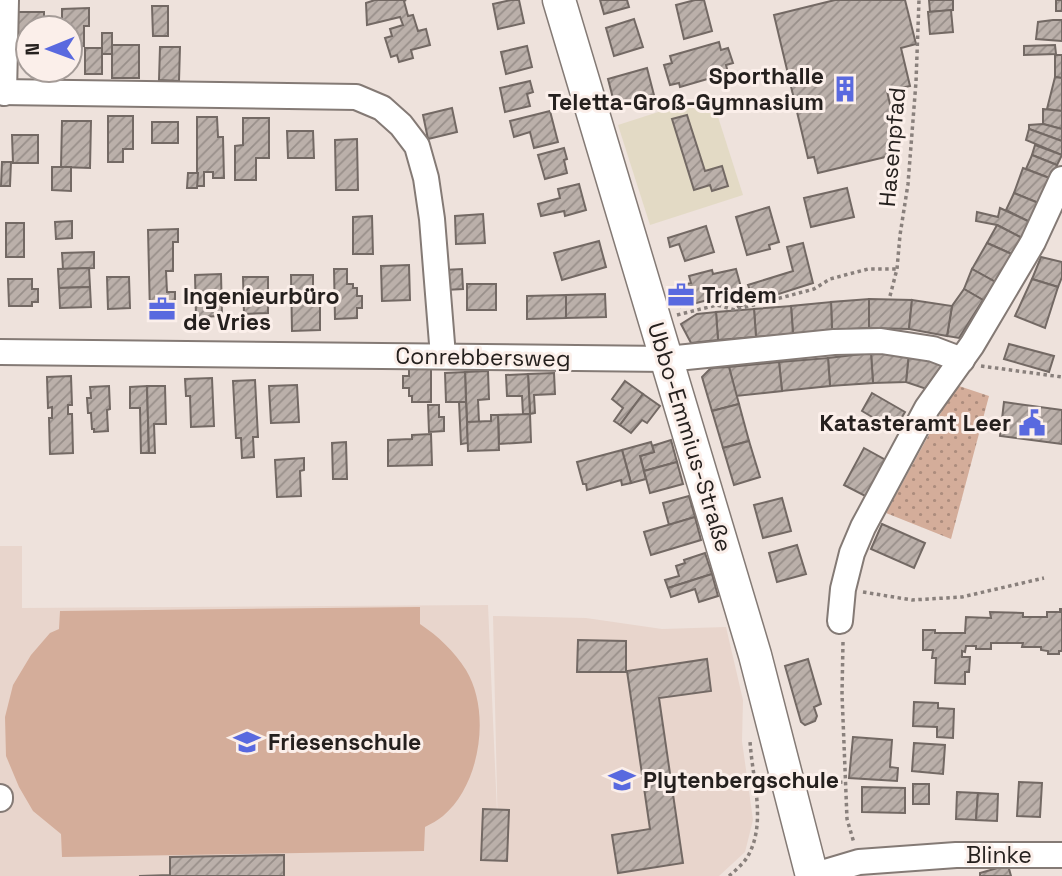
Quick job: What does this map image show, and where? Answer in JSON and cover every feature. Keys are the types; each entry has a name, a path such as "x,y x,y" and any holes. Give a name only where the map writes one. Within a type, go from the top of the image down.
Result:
{"main road":[{"name":"Ubbo-Emmius-Straße","path":"559,0 755,655 812,876"}],"street":[{"path":"6,0 2,92 356,97 382,108 401,125 417,146 426,178 443,356"},
{"path":"839,621 852,553 863,527 928,408 967,352 1033,242 1062,179"},
{"name":"Conrebbersweg","path":"0,352 667,359 834,342 881,341 967,352"},
{"name":"Blinke","path":"812,876 859,862 959,866 1062,855"}],"path":[{"name":"Hasenpfad","path":"890,296 897,270 908,184 917,71 919,0"},
{"path":"655,319 717,305 735,310 814,289 830,279 868,269 897,270"},
{"path":"967,352 983,367 1062,377"},
{"path":"843,589 912,600 962,597 1044,578"},
{"path":"839,621 844,629 843,782 847,819 859,862"},
{"path":"841,774 843,782"},
{"path":"818,783 843,782"}],"shaded area":[{"path":"711,95 743,195 650,225 618,125"},
{"path":"956,385 989,396 951,539 886,513"},
{"name":"Friesenschule","path":"0,546 22,546 22,608 488,605 498,835 493,616 586,618 662,629 726,627 743,700 742,741 753,820 745,852 719,876 0,876"},
{"name":"Friesenschule","path":"420,607 420,624 445,644 466,670 474,687 480,726 474,767 466,785 443,816 425,827 424,851 62,857 61,834 33,811 6,756 5,717 13,685 31,655 50,633 59,629 60,611"}],"building":[{"path":"375,0 406,0 404,1 408,16 413,15 418,31 426,29 430,45 411,50 413,58 399,62 397,55 391,57 385,38 392,36 390,29 403,25 400,17 367,25 366,3"},
{"path":"519,0 524,23 498,29 493,4"},
{"path":"600,0 627,0 629,7 604,14"},
{"path":"704,0 712,31 684,39 676,5"},
{"name":"Sporthalle Teletta-Groß-Gymnasium","path":"835,0 905,0 916,44 901,48 910,86 887,91 897,136 890,138 894,155 818,173 814,157 808,158 774,15"},
{"path":"929,0 953,0 953,10 930,12"},
{"path":"1056,0 1062,0 1062,11 1056,11"},
{"path":"152,6 168,6 168,36 153,36"},
{"path":"89,8 89,26 84,26 84,14 62,14 62,9"},
{"path":"951,10 953,32 930,34 928,12"},
{"path":"13,12 44,12 14,14 13,58"},
{"path":"634,19 643,47 614,56 606,28"},
{"path":"1062,20 1062,41 1036,39 1038,22"},
{"path":"102,33 112,33 112,54 102,54"},
{"path":"719,42 721,50 728,48 733,63 726,65 728,73 680,87 679,83 670,85 664,65 672,63 670,56"},
{"path":"112,45 139,45 139,78 112,78"},
{"path":"1055,45 1056,54 1024,55 1024,46"},
{"path":"527,46 532,67 506,74 501,52"},
{"path":"160,47 180,47 179,81 159,80"},
{"path":"85,48 102,48 102,74 85,74"},
{"path":"1055,55 1062,55 1062,78 1055,77"},
{"path":"647,68 654,95 615,106 608,79"},
{"path":"1055,77 1062,78 1062,111 1047,109"},
{"path":"530,81 533,92 527,94 530,106 505,112 500,88"},
{"path":"452,108 457,132 428,139 423,115"},
{"path":"1043,109 1062,111 1062,129 1043,124"},
{"path":"550,111 558,142 534,148 530,132 514,137 510,121"},
{"path":"687,115 705,171 722,166 728,186 712,191 710,185 694,190 672,119"},
{"path":"108,116 133,116 133,149 123,149 123,162 108,162"},
{"path":"197,117 217,117 218,137 223,137 224,178 213,178 213,172 204,172 204,186 197,186"},
{"path":"243,118 269,118 269,158 256,158 256,180 235,180 235,146 243,145"},
{"path":"62,121 91,121 90,168 61,167"},
{"path":"152,122 178,122 178,143 152,143"},
{"path":"1043,124 1062,129 1062,141 1029,129 1029,125"},
{"path":"1029,129 1062,141 1062,155 1026,140"},
{"path":"287,131 313,131 314,158 288,158"},
{"path":"12,135 38,135 38,163 13,163"},
{"path":"357,139 358,190 336,190 335,140"},
{"path":"1035,145 1062,155 1057,165 1032,155"},
{"path":"564,148 567,173 545,179 538,155"},
{"path":"1032,155 1057,165 1052,179 1026,169"},
{"path":"2,162 11,162 10,186 1,186"},
{"path":"52,167 71,167 71,191 52,190"},
{"path":"1023,168 1052,179 1041,204 1014,193"},
{"path":"188,173 198,173 197,188 187,188"},
{"path":"579,184 586,210 565,216 564,211 541,216 538,204 560,198 558,189"},
{"path":"847,188 854,217 811,227 804,198"},
{"path":"1014,193 1041,204 1032,223 1006,210"},
{"path":"769,207 779,242 769,245 770,249 747,255 736,217"},
{"path":"1000,208 1032,223 1022,238 997,225 976,221 977,212 998,217"},
{"path":"483,214 485,243 456,244 455,216"},
{"path":"372,216 373,254 353,254 353,217"},
{"path":"72,221 72,238 56,239 55,222"},
{"path":"6,223 24,223 24,257 6,257"},
{"path":"997,225 1022,238 1014,255 987,243"},
{"path":"706,226 714,252 685,261 679,244 670,247 668,238"},
{"path":"178,229 178,242 173,242 173,271 166,271 167,292 175,292 175,312 150,313 148,230"},
{"path":"599,241 606,267 562,280 554,253"},
{"path":"803,243 813,283 738,307 733,297 751,293 748,285 793,271 787,247"},
{"path":"987,243 1014,255 999,284 972,269"},
{"path":"94,252 94,268 63,269 62,253"},
{"path":"1041,257 1062,262 1062,277 1058,287 1032,279"},
{"path":"409,265 410,300 382,301 381,266"},
{"path":"89,268 90,287 59,288 58,269"},
{"path":"334,269 347,269 347,284 353,284 353,288 357,288 357,296 362,296 362,308 357,308 357,318 335,319"},
{"path":"462,269 463,289 445,290 444,270"},
{"path":"736,269 742,291 681,307 675,287 691,283 689,276 712,270 713,274"},
{"path":"972,269 999,284 988,303 964,289"},
{"path":"221,274 222,316 196,317 195,275"},
{"path":"291,275 313,275 313,301 320,300 320,330 292,331"},
{"path":"107,277 129,277 130,308 108,309"},
{"path":"243,277 268,277 268,313 244,314"},
{"path":"8,279 32,279 32,289 38,289 38,302 32,302 32,306 9,306"},
{"path":"1032,279 1058,287 1045,328 1015,316"},
{"path":"467,284 496,284 496,310 467,310"},
{"path":"90,287 91,307 60,308 59,288"},
{"path":"964,289 983,300 959,338 947,336 952,306"},
{"path":"605,294 606,317 566,318 566,295"},
{"path":"566,295 566,318 527,319 527,296"},
{"path":"869,299 912,300 909,329 869,328"},
{"path":"869,299 869,328 832,330 831,302"},
{"path":"912,300 952,306 947,336 909,329"},
{"path":"831,302 832,330 793,334 791,306"},
{"path":"791,306 793,334 756,337 754,309"},
{"path":"754,309 756,337 718,340 716,312"},
{"path":"716,312 718,340 691,343 681,324 697,314"},
{"path":"1009,344 1054,356 1049,372 1004,359"},
{"path":"909,352 940,362 944,372 930,394 924,388 906,382"},
{"path":"909,352 906,382 873,383 871,353"},
{"path":"871,353 873,383 830,386 828,358"},
{"path":"828,358 830,386 782,391 779,362"},
{"path":"779,362 782,391 736,396 729,367"},
{"path":"409,367 431,367 431,402 412,402 409,388 403,388 403,376 409,376"},
{"path":"729,367 739,404 712,411 702,377 711,368"},
{"path":"488,371 489,399 478,400 479,422 467,422 465,372"},
{"path":"465,372 466,402 446,402 445,373"},
{"path":"554,373 555,394 534,395 535,413 530,414 528,374"},
{"path":"528,374 530,414 523,414 522,396 507,396 506,375"},
{"path":"71,376 72,405 68,405 68,414 72,414 73,453 50,454 49,418 52,418 52,407 48,408 47,377"},
{"path":"212,378 214,426 191,427 190,396 186,396 185,379"},
{"path":"255,380 258,437 253,437 254,457 242,458 241,438 236,438 233,381"},
{"path":"625,381 643,394 620,425 614,421 623,408 612,399"},
{"path":"297,385 299,422 271,423 269,386"},
{"path":"109,386 108,431 94,432 91,413 88,413 87,398 91,398 90,387"},
{"path":"147,386 149,453 141,453 140,408 130,408 130,387"},
{"path":"147,386 165,386 166,424 154,424 155,453 149,453"},
{"path":"872,393 905,412 894,430 862,411"},
{"path":"643,394 660,406 647,423 642,420 631,433 620,425"},
{"path":"459,402 466,402 468,443 461,444"},
{"name":"Katasteramt Leer","path":"1004,402 1062,410 1062,444 1000,436"},
{"path":"739,404 749,441 723,448 712,411"},
{"path":"428,405 439,405 439,417 444,417 444,431 429,432"},
{"path":"530,414 531,442 499,444 498,415"},
{"path":"491,415 498,415 499,450 468,451 467,422 491,421"},
{"path":"431,434 432,465 388,466 388,440 412,439 412,435"},
{"path":"671,440 677,462 644,471 640,456 654,452 652,446"},
{"path":"749,441 760,477 734,485 723,448"},
{"path":"346,442 347,479 333,479 332,443"},
{"path":"651,442 654,452 640,456 646,479 631,483 622,450"},
{"path":"864,448 891,463 871,499 844,485"},
{"path":"622,450 631,483 622,485 621,480 587,490 577,462"},
{"path":"304,458 304,470 300,471 301,496 277,497 275,460"},
{"path":"677,462 683,484 650,493 644,471"},
{"path":"689,496 695,517 669,525 663,503"},
{"path":"782,498 791,531 763,538 754,505"},
{"path":"695,517 701,540 651,555 644,532"},
{"path":"882,524 925,543 914,568 871,549"},
{"path":"797,545 806,574 777,582 769,553"},
{"path":"705,553 712,574 668,588 665,580 679,576 676,566 685,563 684,560"},
{"path":"712,574 718,596 699,602 695,589 671,597 668,588"},
{"path":"1060,609 1062,651 1059,651 1059,654 1048,654 1048,651 1041,650 1041,647 1022,647 1023,643 991,643 991,649 966,646 962,657 970,657 969,672 965,672 965,684 935,683 936,658 932,658 933,650 923,650 923,630 935,630 935,633 965,633 966,617 991,618 990,612 1047,617 1047,612 1060,612"},
{"path":"578,640 626,641 626,672 577,672"},
{"name":"Plytenbergschule","path":"707,659 711,691 659,698 683,863 618,873 612,835 650,829 627,671"},
{"path":"808,659 821,704 814,707 817,716 815,721 805,725 801,722 785,666"},
{"path":"914,702 938,703 938,708 954,709 953,738 937,737 937,727 913,726"},
{"path":"853,737 892,740 890,767 898,768 897,781 849,778"},
{"path":"914,743 945,745 943,774 912,771"},
{"path":"1019,782 1042,783 1040,817 1017,816"},
{"path":"913,784 929,784 929,804 913,804"},
{"path":"862,787 905,788 905,813 862,812"},
{"path":"957,792 978,793 976,820 956,819"},
{"path":"978,793 998,794 997,821 976,820"},
{"path":"483,809 509,810 507,861 481,860"},
{"path":"284,855 284,876 139,876 170,875 170,857"},
{"path":"1008,865 1011,876 980,876 980,873"}],"place":[{"name":"Sporthalle Teletta-Groß-Gymnasium","path":"845,89"},
{"name":"Tridem","path":"681,295"},
{"name":"Ingenieurbüro de Vries","path":"162,309"},
{"name":"Katasteramt Leer","path":"1032,423"},
{"name":"Friesenschule","path":"247,742"},
{"name":"Plytenbergschule","path":"622,780"}]}
